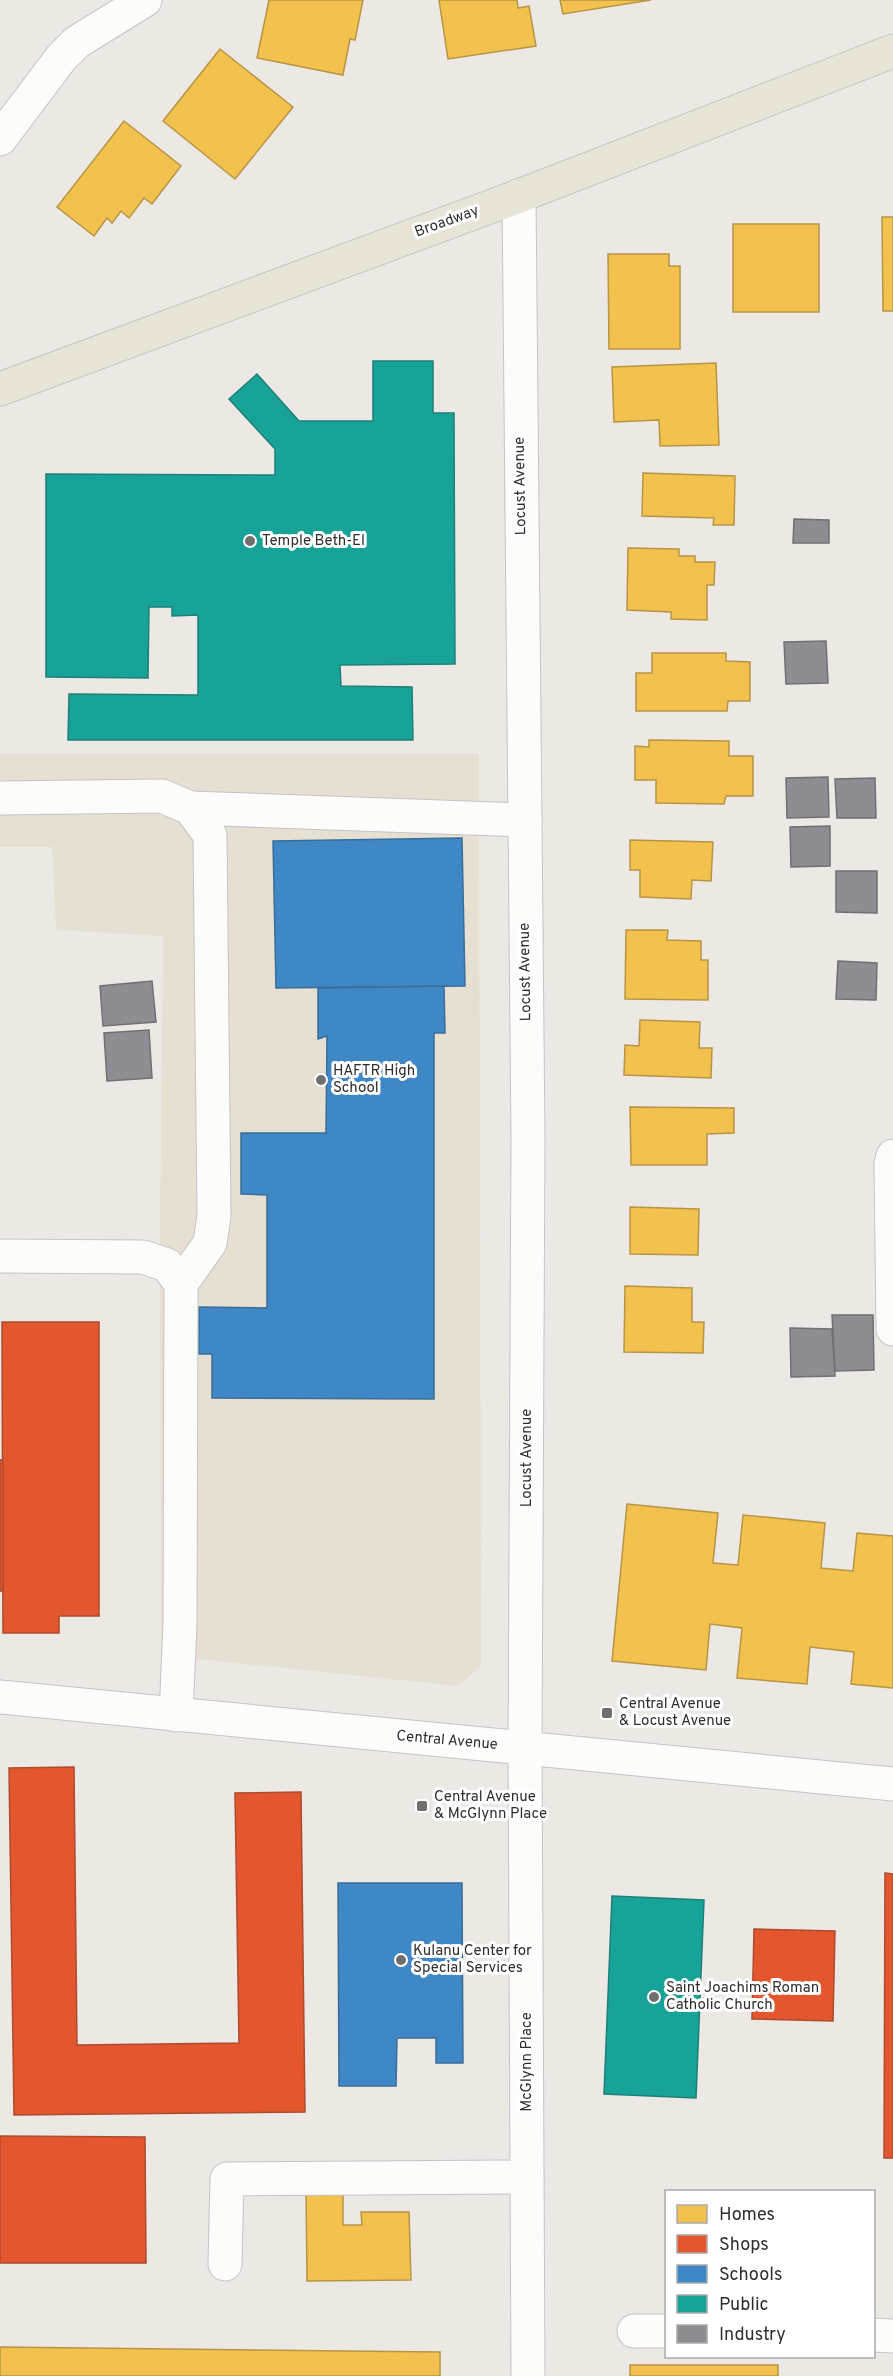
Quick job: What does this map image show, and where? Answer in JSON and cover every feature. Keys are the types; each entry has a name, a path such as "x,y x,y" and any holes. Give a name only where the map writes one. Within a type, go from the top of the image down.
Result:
{"main road":[{"name":"Broadway","path":"0,389 519,196 893,51"}],"street":[{"path":"0,139 62,58 77,42 146,0"},
{"name":"Locust Avenue","path":"519,196 528,1138 525,1748"},
{"path":"0,798 162,796 190,808 525,820"},
{"path":"176,1715 180,1624 181,1284 210,1243 214,1216 210,835 190,808"},
{"path":"893,1156 891,1164 893,1329"},
{"path":"0,1256 144,1257 167,1265 181,1284"},
{"name":"Central Avenue","path":"0,1697 893,1784"},
{"name":"McGlynn Place","path":"525,1748 528,2376"},
{"path":"225,2264 227,2180 527,2177"},
{"path":"634,2331 665,2331"},
{"path":"875,2335 893,2336"}],"shaded area":[{"name":"HAFTR High School","path":"0,754 479,754 481,1666 458,1686 161,1655 160,1225 163,936 56,930 52,847 0,847"}],"building: Homes":[{"path":"269,0 363,0 355,40 350,39 343,75 257,58"},
{"path":"439,0 517,0 518,8 529,6 536,46 448,59"},
{"path":"560,0 651,0 563,14"},
{"path":"220,49 293,107 235,179 163,121"},
{"path":"124,121 181,166 152,204 144,198 129,218 121,211 112,223 107,218 94,236 57,207"},
{"path":"882,217 893,217 893,311 883,311"},
{"path":"733,224 819,224 819,312 733,312"},
{"path":"608,254 669,254 669,266 680,266 680,349 609,349"},
{"path":"716,363 719,445 660,446 659,420 614,422 612,367"},
{"path":"643,473 735,476 734,525 713,525 714,518 642,516"},
{"path":"628,548 679,549 679,556 695,556 695,562 715,562 714,585 707,585 707,620 671,619 671,612 627,610"},
{"path":"652,653 726,653 726,661 750,662 750,701 728,701 727,711 636,711 636,673 652,673"},
{"path":"649,740 729,741 729,756 753,756 753,796 726,796 724,804 656,803 656,780 635,780 635,746 649,747"},
{"path":"630,840 713,842 711,881 692,880 691,899 640,897 640,870 630,870"},
{"path":"626,930 668,930 667,940 701,941 701,960 708,960 708,1000 625,999"},
{"path":"640,1020 700,1022 699,1048 712,1048 711,1078 624,1075 625,1045 639,1046"},
{"path":"630,1107 734,1108 734,1133 707,1134 707,1165 631,1165"},
{"path":"630,1207 699,1209 698,1255 630,1254"},
{"path":"625,1286 692,1288 692,1322 704,1322 703,1353 624,1352"},
{"path":"627,1504 718,1513 713,1563 738,1565 743,1515 825,1523 821,1568 853,1571 857,1533 893,1536 893,1688 851,1684 854,1652 810,1647 807,1684 737,1678 742,1628 710,1624 706,1670 612,1661"},
{"path":"306,2188 343,2188 343,2225 362,2225 361,2212 409,2212 411,2280 307,2281"},
{"path":"0,2347 440,2352 440,2376 0,2376"},
{"path":"630,2365 778,2365 778,2376 630,2376"}],"building: Shops":[{"path":"2,1322 99,1322 99,1616 59,1616 59,1633 3,1633"},
{"path":"0,1460 3,1460 3,1591 0,1591"},
{"path":"74,1767 77,2045 239,2043 235,1793 301,1792 305,2112 14,2115 9,1768"},
{"path":"885,1873 893,1874 893,2158 884,2158"},
{"path":"754,1929 835,1931 833,2021 752,2019"},
{"path":"0,2136 145,2137 146,2263 0,2263"}],"building: Schools":[{"path":"462,838 465,986 276,988 273,841"},
{"path":"444,986 445,1033 434,1033 434,1399 212,1398 212,1354 199,1354 199,1307 267,1308 267,1195 241,1194 241,1133 326,1133 327,1036 318,1039 318,988"},
{"name":"Kulanu Center for Special Services","path":"338,1883 462,1883 463,2063 436,2063 436,2038 397,2038 396,2086 339,2086"}],"building: Public":[{"name":"Temple Beth-El","path":"373,361 433,361 433,413 454,413 455,664 340,665 341,686 412,687 413,740 68,740 69,694 198,695 198,615 172,616 172,607 149,607 148,678 46,677 46,474 275,475 275,449 229,399 257,374 299,421 373,421"},
{"name":"Saint Joachims Roman Catholic Church","path":"612,1896 704,1900 696,2098 604,2094"}],"building: Industry":[{"path":"794,519 829,520 829,543 793,543"},
{"path":"826,641 828,683 786,684 784,642"},
{"path":"828,777 829,817 787,818 786,778"},
{"path":"875,778 876,818 837,818 835,779"},
{"path":"830,826 830,866 791,867 790,827"},
{"path":"836,871 877,871 877,913 836,912"},
{"path":"838,961 877,963 876,1000 836,999"},
{"path":"152,981 156,1022 103,1026 100,986"},
{"path":"149,1030 152,1078 107,1081 104,1033"},
{"path":"832,1315 873,1315 874,1370 835,1371"},
{"path":"790,1328 832,1329 835,1376 791,1377"}],"place":[{"name":"Temple Beth-El","path":"250,541"},
{"name":"HAFTR High School","path":"321,1080"},
{"name":"Central Avenue & Locust Avenue","path":"607,1713"},
{"name":"Central Avenue & McGlynn Place","path":"422,1806"},
{"name":"Kulanu Center for Special Services","path":"401,1960"},
{"name":"Saint Joachims Roman Catholic Church","path":"654,1997"}]}
